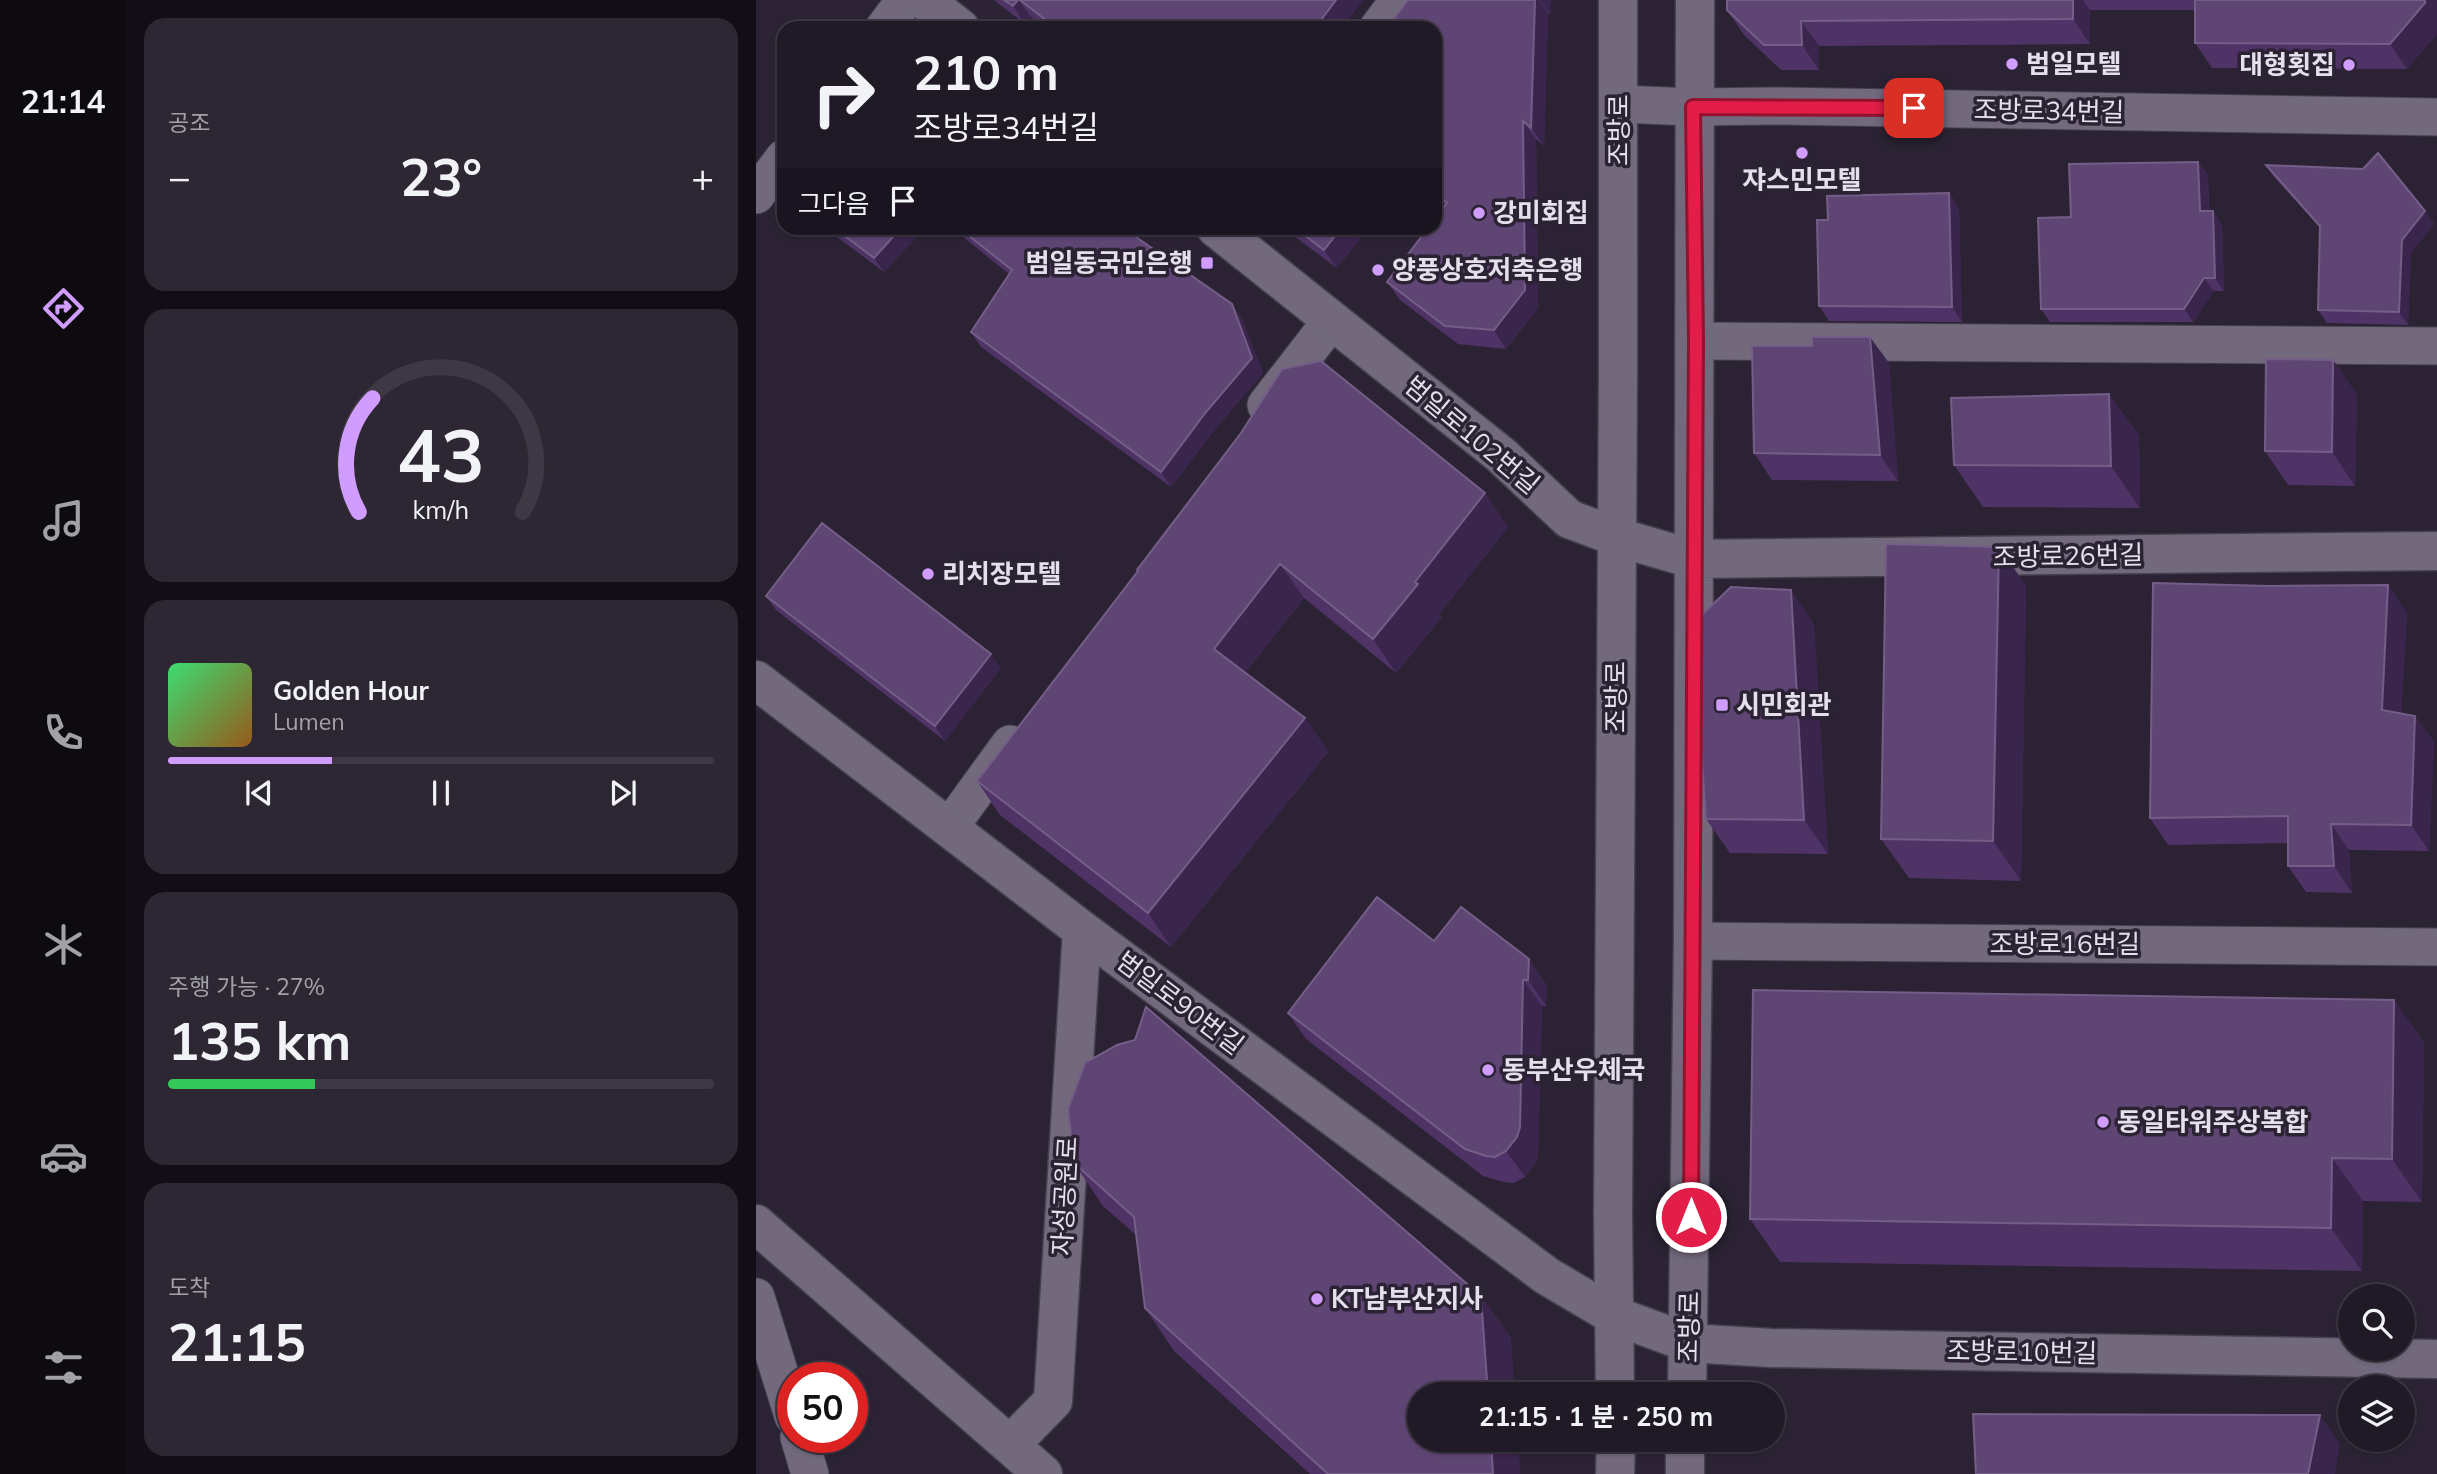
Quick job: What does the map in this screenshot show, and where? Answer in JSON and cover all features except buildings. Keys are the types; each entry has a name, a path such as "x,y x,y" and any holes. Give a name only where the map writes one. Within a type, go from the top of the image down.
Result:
{"street":[{"path":"889,21 905,0"},
{"path":"924,0 951,21"},
{"path":"1383,21 1399,0"},
{"name":"조방로","path":"1615,1382 1618,0"},
{"name":"조방로","path":"1688,1382 1693,941 1695,0"},
{"name":"조방로34번길","path":"1619,104 2437,117"},
{"path":"756,195 777,167"},
{"name":"범일로102번길","path":"1229,235 1501,455 1569,519 1617,537"},
{"path":"1247,431 1332,320"},
{"path":"1696,341 2437,346"},
{"name":"조방로26번길","path":"1617,537 1693,559 2437,551"},
{"name":"범일로90번길","path":"756,680 1082,930 1547,1276 1613,1315"},
{"path":"949,828 1026,723"},
{"name":"자성공원로","path":"1010,1445 1053,1401 1082,930"},
{"name":"조방로16번길","path":"1693,941 2437,947"},
{"path":"756,1224 1043,1474"},
{"path":"756,1297 777,1365"},
{"name":"조방로10번길","path":"1613,1315 1689,1343 1771,1348 2437,1359"},
{"path":"1615,1474 1616,1452"},
{"path":"1685,1452 1685,1474"},
{"path":"804,1453 810,1474"}],"place":[{"name":"범일모텔","path":"2012,64"},
{"name":"대형횟집","path":"2349,65"},
{"name":"쟈스민모텔","path":"1802,153"},
{"name":"강미회집","path":"1479,213"},
{"name":"범일동국민은행","path":"1207,263"},
{"name":"양풍상호저축은행","path":"1378,270"},
{"name":"리치장모텔","path":"928,574"},
{"name":"시민회관","path":"1722,705"},
{"name":"동부산우체국","path":"1488,1070"},
{"name":"동일타워주상복합","path":"2103,1122"},
{"name":"KT남부산지사","path":"1317,1299"}],"route":[{"path":"1691,1217 1696,341 1693,107 1914,108"}]}
